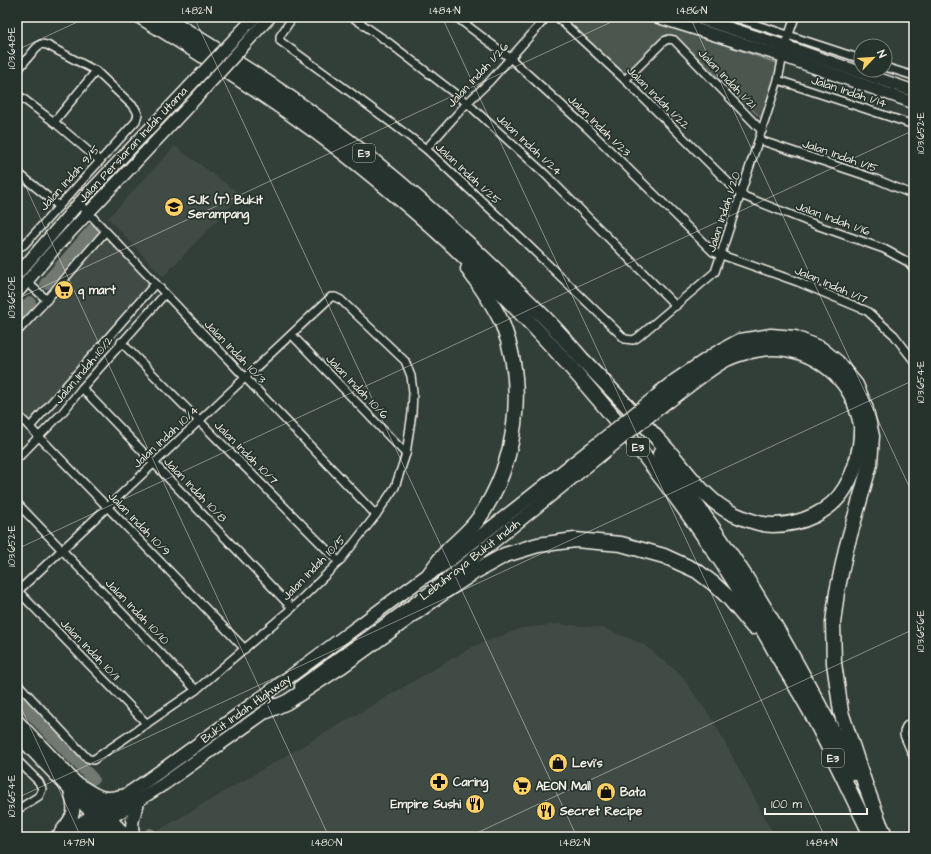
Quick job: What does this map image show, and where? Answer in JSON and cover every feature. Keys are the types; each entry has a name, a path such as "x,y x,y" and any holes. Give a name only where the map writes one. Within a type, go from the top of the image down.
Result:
{"highway":[{"name":"E3","path":"141,17 192,48 302,121 353,160 405,203 448,242 504,295 545,337 596,395 654,466 723,564 813,718 872,837"},
{"name":"E3","path":"164,17 243,66 307,110 367,155 461,237 515,288 621,400 726,548 770,617 808,683 886,837"},
{"path":"430,573 449,550 475,523 491,498 508,458 516,411 515,374 508,341 502,324 494,306 448,242"},
{"path":"664,397 690,371 716,354 740,341 771,336 795,338 821,349 837,362 856,385 865,406 872,436 870,464 846,549 837,592 833,623 834,663 841,712 879,822"},
{"path":"621,400 666,448 691,478 721,507 739,516 772,525 797,522 822,512 835,501 845,488 858,459 861,423 853,399 837,376 820,362 794,350 773,348 749,351 723,360 664,397"},
{"name":"Lebuhraya Bukit Indah","path":"266,711 435,588 664,397"},
{"name":"Lebuhraya Bukit Indah","path":"430,573 445,564 595,454"},
{"path":"266,711 287,702 340,667 444,592 476,571 505,556 538,545 576,540 621,544 664,556 697,572 729,598 756,630 792,681"},
{"name":"Bukit Indah Highway","path":"56,837 102,817 135,796 245,710 430,573"},
{"name":"Bukit Indah Highway","path":"135,796 164,784 266,711"},
{"path":"56,837 73,816 74,787 100,797 112,799 135,796 132,822 134,837"},
{"name":"Bukit Indah Highway","path":"80,837 102,817"},
{"path":"89,837 104,837"}],"main road":[{"name":"Jalan Persiaran Indah Utama","path":"54,241 88,213 270,17"},
{"path":"657,17 785,46 914,103"},
{"path":"695,17 785,46 914,91"},
{"name":"Jalan Persiaran Indah Utama","path":"17,293 22,283 54,241 79,203 252,20"},
{"path":"17,262 54,241"},
{"path":"22,283 19,281 17,274 29,272 54,241"},
{"path":"17,720 74,787 102,817 128,837"},
{"path":"17,735 74,787"},
{"path":"102,817 114,837"}],"street":[{"name":"Jalan Indah 1/25","path":"293,17 280,36 280,41 282,43 426,149 625,339 633,340"},
{"name":"Jalan Indah 1/24","path":"352,17 388,42 467,103 545,174 676,306"},
{"name":"Jalan Indah 1/23","path":"458,17 510,58 587,128 714,252 722,256"},
{"name":"Jalan Indah 1/26","path":"426,149 547,17"},
{"name":"Jalan Indah 1/22","path":"557,17 625,80 741,195"},
{"path":"733,17 785,46 853,58"},
{"name":"Jalan Indah 1/20","path":"633,340 676,306 715,272 722,256 778,80 785,46 795,17"},
{"name":"Jalan Indah 1/21","path":"625,80 664,41 669,39 677,42 762,131"},
{"path":"17,71 41,44 47,45 96,71 54,122"},
{"path":"893,69 914,76"},
{"name":"Jalan Indah 9/5","path":"18,248 24,245 136,121 138,114 134,108 96,71"},
{"name":"Jalan Indah 1/14","path":"778,80 914,125"},
{"path":"17,94 54,122 100,161"},
{"name":"Jalan Indah 1/15","path":"759,140 876,180 914,195"},
{"path":"17,172 59,206"},
{"name":"Jalan Indah 1/16","path":"741,195 819,226 884,249 908,262 914,269"},
{"name":"Jalan Indah 10/3","path":"79,203 376,515"},
{"path":"17,332 47,300 105,232"},
{"name":"Jalan Indah 1/17","path":"722,256 798,282 867,311 894,335 914,361"},
{"path":"908,262 914,256"},
{"path":"22,283 47,300"},
{"path":"30,427 155,284"},
{"name":"Jalan Indah 10/2","path":"17,459 40,438 121,342 165,294"},
{"name":"Jalan Indah 10/4","path":"17,591 107,506 200,422 244,378 292,335 331,297"},
{"name":"Jalan Indah 10/5","path":"17,683 87,758 93,760 196,690 292,608 339,562 376,515 395,487 406,454 412,413 413,392 411,376 405,361 341,300 331,297"},
{"name":"Jalan Indah 10/6","path":"292,335 406,454"},
{"name":"Jalan Indah 10/7","path":"121,342 339,562"},
{"path":"96,350 106,360"},
{"name":"Jalan Indah 10/8","path":"82,388 292,608"},
{"name":"Jalan Indah 10/9","path":"17,414 245,649"},
{"name":"Jalan Indah 10/10","path":"17,503 196,690"},
{"name":"Jalan Indah 10/11","path":"17,591 147,724"},
{"path":"914,721 906,725 904,731 904,735 914,758"},
{"path":"17,760 39,782 42,789 39,796 17,810"}],"shaded area":[{"path":"561,17 645,17 779,64 761,118 679,40 672,37 625,76"},
{"name":"SJK (T) Bukit Serampang","path":"175,146 241,195 163,277 108,218"},
{"path":"105,236 152,284 17,438 17,334"},
{"path":"559,624 603,628 643,644 680,674 714,722 775,837 147,837 472,647 522,628"}],"waterway":[{"path":"46,283 93,229"},
{"path":"17,316 30,302"},
{"path":"17,699 93,779"},
{"path":"150,834 153,837"}],"place":[{"name":"SJK (T) Bukit Serampang","path":"174,207"},
{"name":"q mart","path":"64,290"},
{"name":"Levi's","path":"558,763"},
{"name":"Caring","path":"439,782"},
{"name":"AEON Mall","path":"522,786"},
{"name":"Bata","path":"606,792"},
{"name":"Empire Sushi","path":"475,804"},
{"name":"Secret Recipe","path":"546,811"}]}
